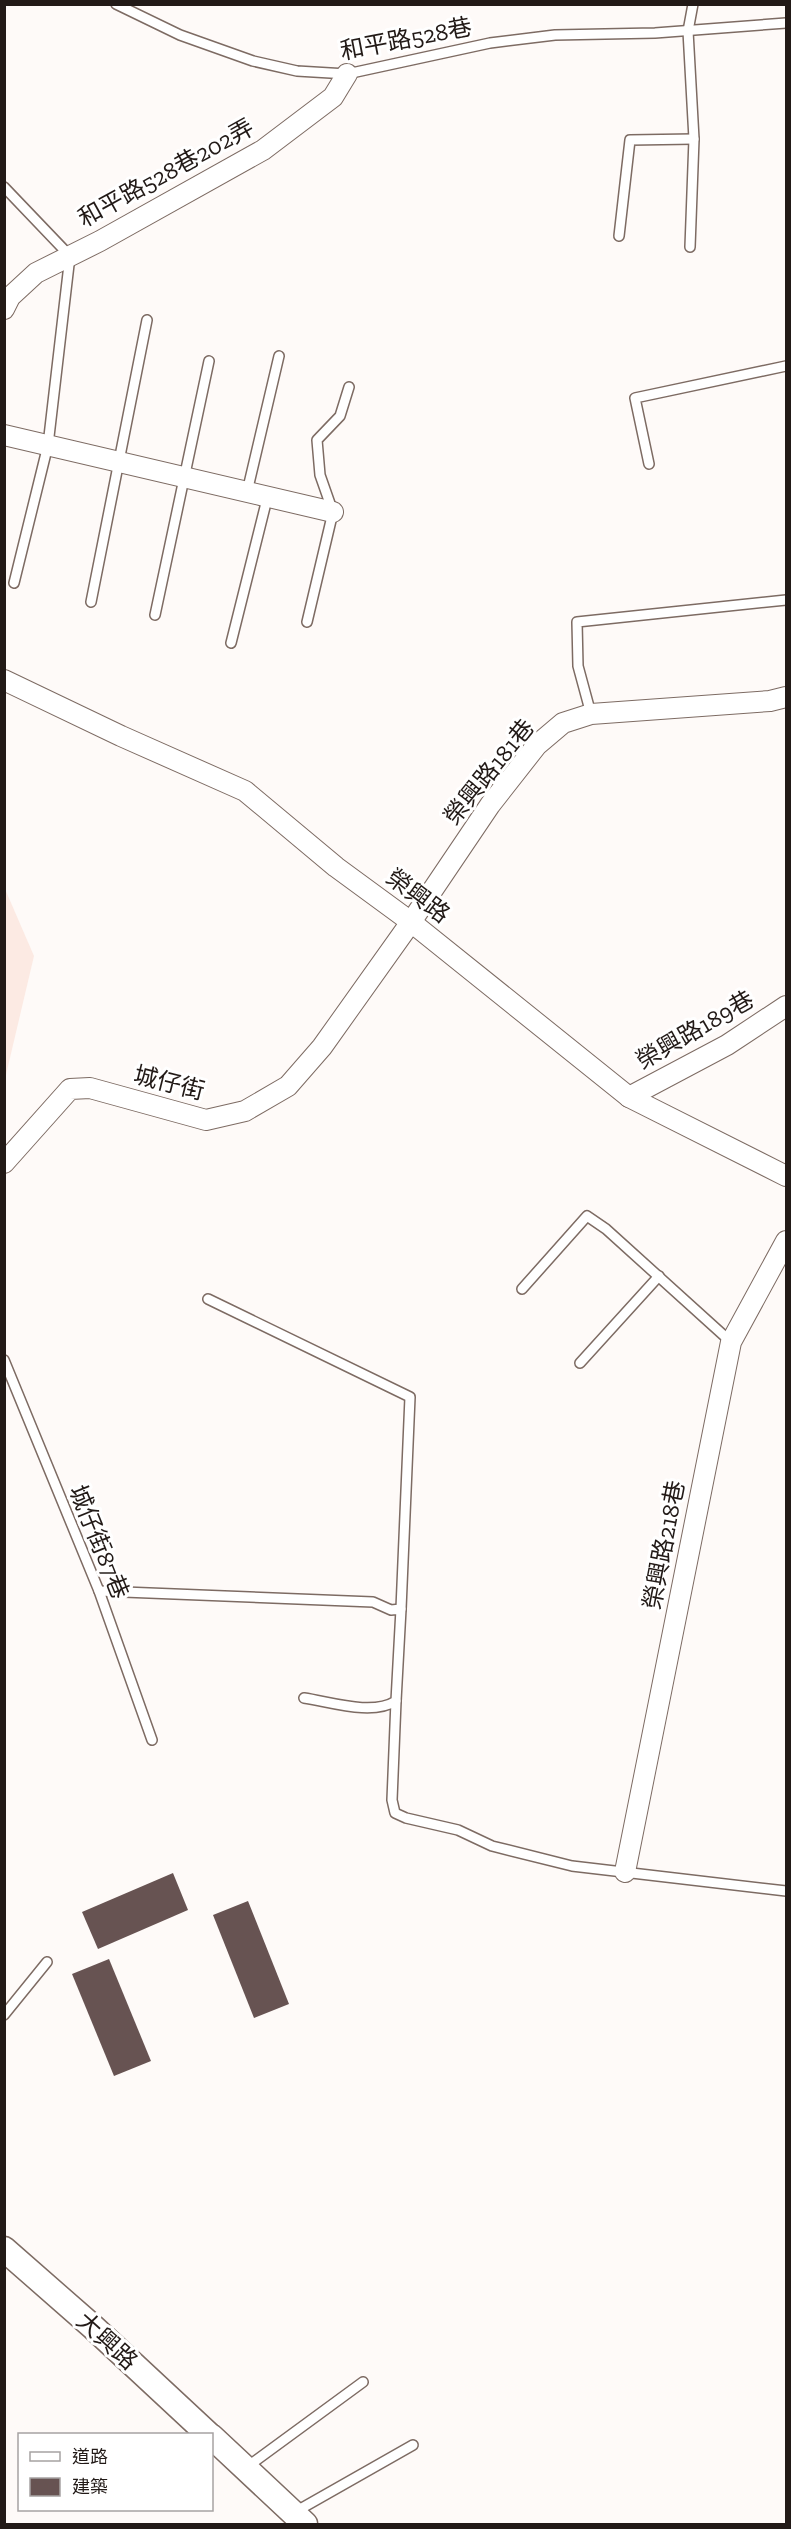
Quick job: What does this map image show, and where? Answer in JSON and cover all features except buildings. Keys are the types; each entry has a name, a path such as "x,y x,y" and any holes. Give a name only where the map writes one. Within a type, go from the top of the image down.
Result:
{"street":[{"name":"和平路528巷202弄","path":"4,309 10,297 36,273 263,150 333,97 347,74"},
{"path":"4,435 333,512"},
{"name":"榮興路","path":"4,680 121,736 245,791 336,867 411,922 629,1097 786,1176"},
{"name":"榮興路181巷","path":"411,922 490,805 537,745 563,723 591,714 770,701 786,697"},
{"name":"城仔街","path":"4,1164 70,1089 90,1088 206,1120 245,1111 288,1086 322,1047 411,922"},
{"name":"榮興路189巷","path":"629,1097 727,1045 786,1006"},
{"name":"榮興路218巷","path":"625,1872 731,1342 786,1241"},
{"name":"大興路","path":"4,2249 93,2327 207,2433"},
{"name":"大興路","path":"213,2439 299,2519"}],"lane":[{"name":"和平路528巷","path":"116,4 180,35 253,61 297,70 347,74 490,43 555,34 688,31 786,23"},
{"path":"690,247 694,139 688,31 693,4"},
{"path":"619,236 630,140 694,139"},
{"path":"4,187 70,256 48,445 14,584"},
{"path":"91,602 147,320"},
{"path":"231,644 267,503 246,491 279,356"},
{"path":"155,615 209,361"},
{"path":"649,464 635,398 786,366"},
{"path":"307,622 333,512 321,475 317,440 340,416 349,387"},
{"path":"591,714 578,666 577,622 786,600"},
{"path":"522,1289 587,1216 606,1229 731,1342"},
{"path":"580,1363 659,1276"},
{"path":"208,1299 410,1397 392,1800 395,1813 406,1818 458,1830 503,1848 572,1866 786,1891"},
{"name":"城仔街87巷","path":"4,1360 99,1591 152,1740"},
{"path":"99,1591 373,1602 392,1610 401,1609"},
{"path":"304,1698 364,1707 389,1705 396,1701"},
{"path":"4,2014 47,1962"},
{"path":"245,2468 363,2382"},
{"path":"299,2519 413,2445"}],"shaded area":[{"path":"5,889 34,956 5,1079"}]}
